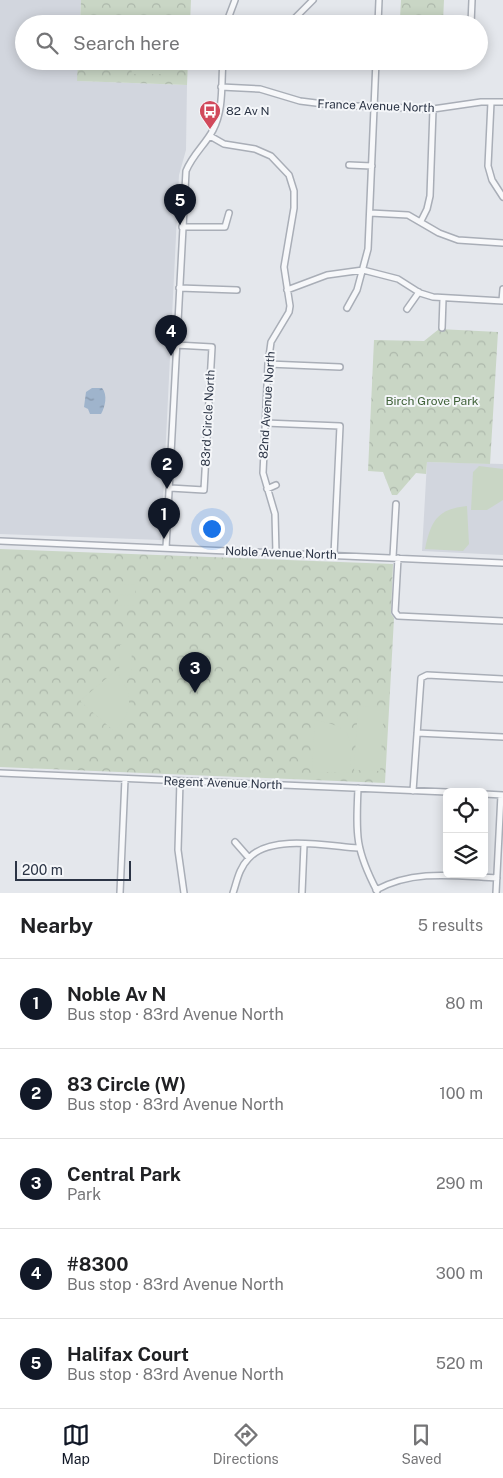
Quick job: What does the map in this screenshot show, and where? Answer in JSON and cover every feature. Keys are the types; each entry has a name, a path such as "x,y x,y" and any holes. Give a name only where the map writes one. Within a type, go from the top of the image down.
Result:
{"street":[{"path":"229,15 235,0"},
{"path":"299,15 313,0"},
{"path":"378,15 379,0"},
{"path":"471,15 472,0"},
{"path":"166,548 186,171 196,151 210,136 217,122 222,70"},
{"path":"347,308 357,290 368,249 376,70"},
{"name":"France Avenue North","path":"221,87 260,89 316,104 434,109 503,102"},
{"path":"491,102 488,166 492,180 503,197"},
{"path":"422,221 430,196 434,109"},
{"name":"82nd Avenue North","path":"210,136 224,144 255,149 278,161 292,182 295,200 296,213 284,267 289,312 271,342 268,364 263,473 266,489 275,514 276,552"},
{"path":"349,166 372,166"},
{"path":"182,227 225,227 229,212"},
{"path":"370,213 402,214 422,221 439,233 458,240 503,243"},
{"path":"287,290 327,274 363,270 398,279 419,292 443,299 503,301 503,289"},
{"path":"179,288 237,290"},
{"path":"407,309 419,292"},
{"path":"442,328 443,299"},
{"name":"83rd Circle North","path":"170,488 204,490 212,347 176,345"},
{"path":"268,364 340,367"},
{"path":"265,423 340,426 334,555"},
{"path":"266,489 276,485"},
{"path":"396,504 396,614 503,621"},
{"name":"Noble Avenue North","path":"0,541 503,563"},
{"path":"413,791 420,678 427,675 503,679"},
{"path":"418,732 503,737"},
{"name":"Regent Avenue North","path":"0,773 443,792"},
{"path":"120,893 125,779"},
{"path":"180,781 178,850 184,893"},
{"path":"358,788 358,848 363,865 377,892 395,881 419,876 497,878"},
{"path":"488,794 502,795 496,893"},
{"path":"235,842 248,858"},
{"path":"233,893 241,869 248,858 267,846 284,844 358,848"},
{"path":"302,893 304,845"}],"shaded area":[{"path":"0,0 81,0 80,15 15,15 15,70 78,70 78,81 187,85 186,150 179,175 161,540 0,534"},
{"path":"427,462 503,464 503,555 422,551"}],"green space":[{"path":"81,0 191,0 190,15 80,15"},
{"path":"401,0 444,0 443,15 400,15"},
{"path":"78,70 188,70 187,85 77,81"},
{"path":"131,70 161,70 161,74 132,74"},
{"name":"Birch Grove Park","path":"439,329 498,332 490,464 427,462 426,474 416,473 397,495 392,495 383,472 368,471 374,340 424,341"},
{"path":"479,466 503,469 503,500 487,510 471,510 473,472"},
{"path":"467,506 469,544 463,551 425,549 430,531 437,518 449,510"},
{"path":"0,549 393,564 391,614 394,618 385,783 0,767"},
{"path":"119,584 135,585 135,595 119,594"},
{"path":"118,595 134,596 134,606 118,605"},
{"path":"120,645 132,645 131,677 119,677 127,691 129,705 124,719 114,731 81,700 115,671 119,676"},
{"path":"358,706 384,707 380,771 354,770"},
{"path":"315,720 338,726 348,736 351,750 350,773 315,772 312,770"}],"water":[{"path":"92,388 102,388 105,405 101,414 90,414 88,409 84,407 86,392"}],"place":[{"name":"82 Av N","path":"210,130"},
{"name":"Halifax Court","path":"180,225"},
{"name":"#8300","path":"171,356"},
{"name":"83 Circle (W)","path":"167,489"},
{"name":"Noble Av N","path":"164,539"},
{"name":"Central Park","path":"195,693"}]}
